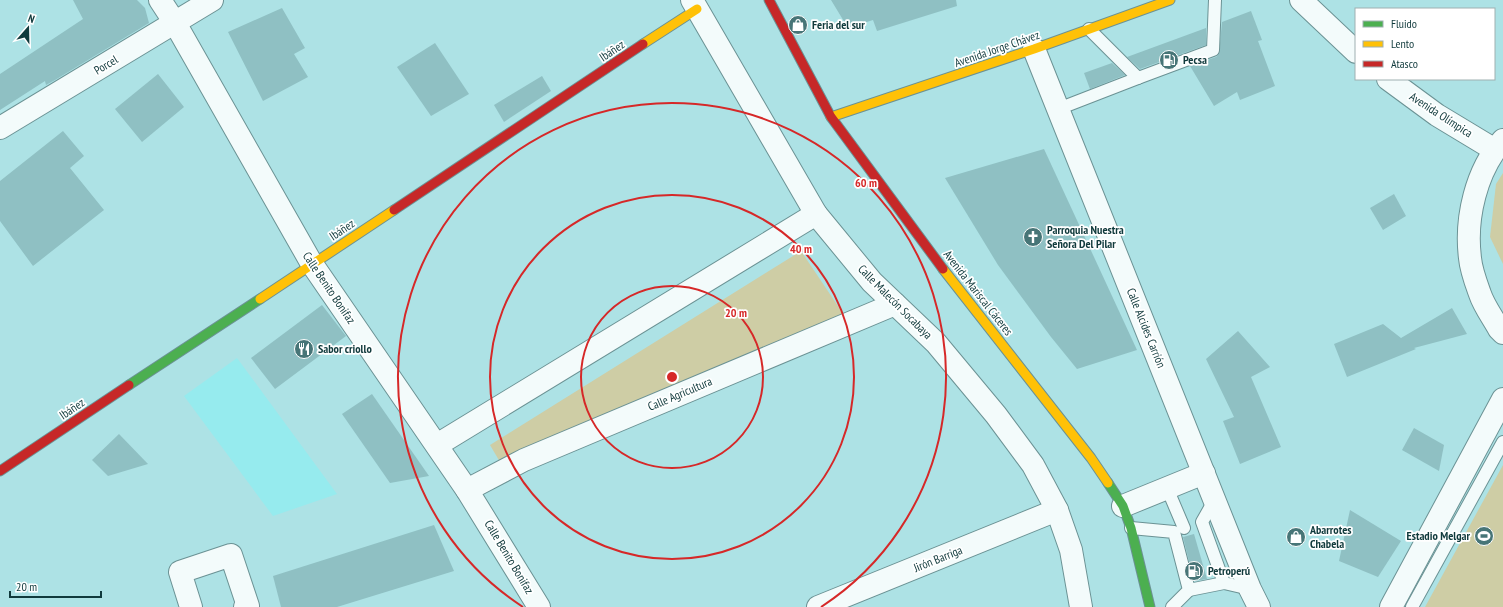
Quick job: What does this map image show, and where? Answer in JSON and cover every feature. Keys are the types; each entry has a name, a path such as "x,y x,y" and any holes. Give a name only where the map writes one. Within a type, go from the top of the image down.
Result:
{"main road":[{"name":"Avenida Mariscal Cáceres","path":"769,0 831,117 949,278 1012,355 1091,458 1122,506 1131,528 1150,607"},
{"name":"Avenida Jorge Chávez","path":"831,117 1034,49 1170,0"},
{"name":"Ibáñez","path":"0,471 312,264 695,4"}],"street":[{"name":"Calle Benito Bonifaz","path":"160,0 175,23 312,264 467,490 539,607"},
{"name":"Porcel","path":"0,128 212,0"},
{"path":"1301,0 1355,51"},
{"name":"Calle Malecón Socabaya","path":"695,4 816,214 872,282 936,343 996,415 1033,465 1057,510 1071,550 1081,607"},
{"name":"Calle Alcides Carrión","path":"1034,49 1254,598"},
{"name":"Avenida Olímpica","path":"1389,80 1437,115 1499,145"},
{"path":"1499,145 1478,184 1469,221 1470,259 1480,296 1499,329 1503,333"},
{"path":"437,445 816,214"},
{"name":"Calle Agricultura","path":"467,490 524,460 895,304"},
{"path":"1391,607 1503,399"},
{"path":"1122,506 1204,473"},
{"name":"Jirón Barriga","path":"818,607 1057,510"},
{"path":"191,607 180,572 231,555 248,606 245,607"}],"lane":[{"path":"1058,109 1213,50 1215,0"},
{"path":"1089,29 1138,78"},
{"path":"1412,607 1503,442"},
{"path":"1167,488 1179,530 1189,590"},
{"path":"1131,528 1179,530 1202,522 1215,499"},
{"path":"1202,522 1224,583"},
{"path":"1172,607 1189,590 1224,583 1254,598"}],"shaded area":[{"path":"237,358 337,494 273,516 184,396"}],"green space":[{"path":"1503,173 1503,264 1490,237 1496,184"},
{"path":"801,251 846,318 500,462 490,445"},
{"name":"Estadio Melgar","path":"1503,465 1503,607 1425,607"}],"building":[{"path":"73,0 137,0 145,8 149,23 46,85 45,81 0,110 0,74 83,19"},
{"path":"831,0 956,0 957,6 877,31 873,20 848,28"},
{"path":"282,8 305,48 294,54 308,77 263,101 228,32"},
{"path":"1251,11 1262,40 1258,41 1275,86 1240,100 1237,92 1214,106 1190,66 1216,57 1219,54 1222,22"},
{"path":"1206,28 1206,45 1140,69 1127,57"},
{"path":"435,43 469,94 431,116 397,67"},
{"path":"1112,63 1125,75 1090,89 1084,73"},
{"path":"158,74 184,107 142,142 115,109"},
{"path":"542,76 551,91 504,122 494,105"},
{"path":"63,131 84,156 70,168 104,210 33,266 0,221 0,181"},
{"name":"Parroquia Nuestra Señora Del Pilar","path":"1044,149 1137,350 1077,369 1051,337 998,265 945,178"},
{"path":"1394,194 1406,216 1383,230 1370,208"},
{"path":"322,305 346,336 275,389 251,358"},
{"path":"1452,308 1467,334 1414,348 1416,349 1347,377 1334,344 1383,324 1401,338"},
{"path":"1238,331 1270,367 1251,377 1281,447 1240,464 1223,421 1234,417 1206,359"},
{"path":"372,394 429,476 390,483 342,414"},
{"path":"1414,428 1444,445 1439,471 1402,450"},
{"path":"119,434 148,464 108,476 92,460"},
{"path":"1350,510 1401,541 1378,577 1339,561"},
{"path":"434,525 454,571 337,607 281,607 273,576"},
{"path":"1194,534 1207,579 1194,581 1183,537"}],"traffic: fast":[{"path":"129,385 260,299"},
{"path":"1108,483 1123,506 1131,528 1150,607"}],"traffic: slow":[{"path":"831,117 1034,49 1170,0"},
{"path":"643,44 697,9"},
{"path":"260,299 394,210"},
{"path":"943,269 1091,458 1108,483"}],"traffic: jam":[{"path":"769,0 831,117 943,269"},
{"path":"394,210 643,44"},
{"path":"0,471 129,385"}],"place":[{"name":"Feria del sur","path":"798,25"},
{"name":"Pecsa","path":"1169,60"},
{"name":"Parroquia Nuestra Señora Del Pilar","path":"1033,237"},
{"name":"Sabor criollo","path":"304,349"},
{"name":"Estadio Melgar","path":"1484,536"},
{"name":"Abarrotes Chabela","path":"1296,537"},
{"name":"Petroperú","path":"1194,571"}]}
